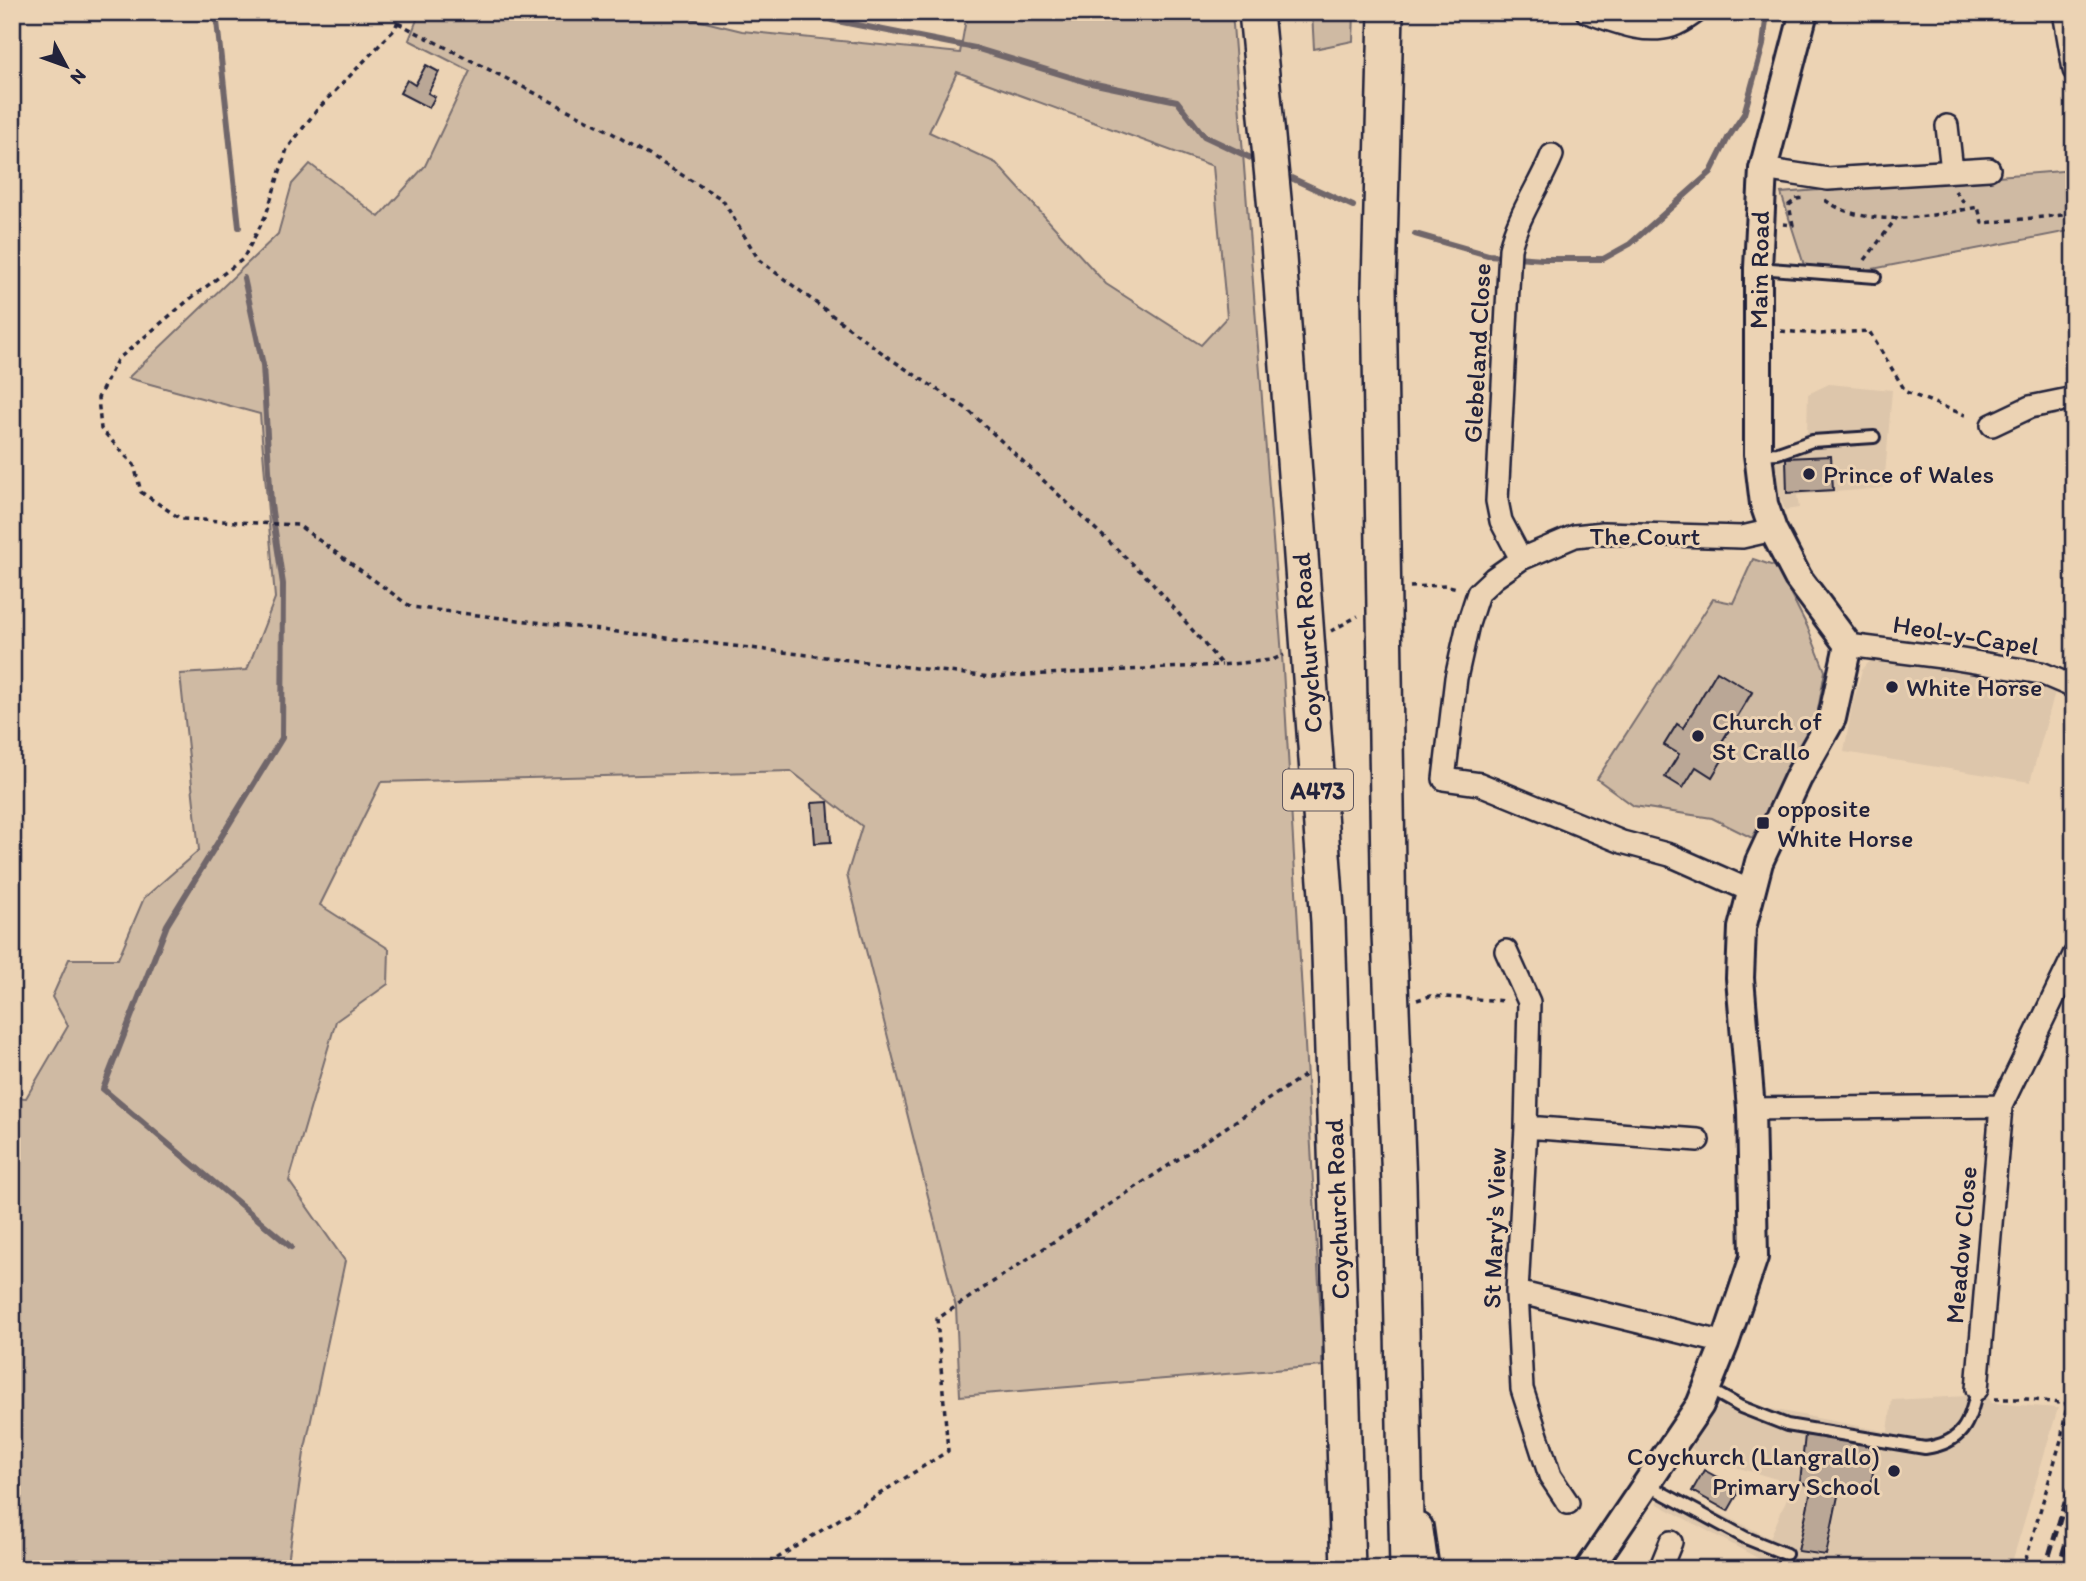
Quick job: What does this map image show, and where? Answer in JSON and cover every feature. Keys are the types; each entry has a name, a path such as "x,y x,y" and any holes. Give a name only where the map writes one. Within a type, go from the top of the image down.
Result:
{"main road":[{"name":"Coychurch Road","path":"1256,12 1277,230 1328,922 1348,1569"},
{"name":"A473","path":"1386,12 1379,287 1392,1008 1406,1445 1407,1569"}],"street":[{"path":"1587,12 1639,28 1657,29 1674,25 1696,12"},
{"name":"Main Road","path":"1773,530 1764,503 1758,454 1758,268 1763,169 1804,12"},
{"path":"2064,12 2074,69"},
{"path":"1947,127 1952,179"},
{"name":"Glebeland Close","path":"1521,559 1501,521 1497,501 1510,260 1515,227 1552,155"},
{"path":"1763,169 1828,178 1952,179 1989,169"},
{"path":"1992,425 2030,407 2074,398"},
{"path":"1589,1569 1700,1405 1725,1343 1754,1257 1751,1109 1741,978 1742,928 1764,850 1798,778 1832,718 1848,645 1798,578 1773,530"},
{"name":"The Court","path":"1478,593 1521,559 1575,536 1602,533 1742,537 1773,530"},
{"path":"1478,593 1456,678 1444,779 1480,784 1622,842 1670,855 1751,891"},
{"name":"Heol-y-Capel","path":"1848,645 2042,673 2074,687"},
{"name":"St Mary's View","path":"1506,951 1529,1002 1526,1128 1517,1292 1522,1389 1550,1476 1568,1503"},
{"name":"Meadow Close","path":"1977,1386 2001,1106 2074,955"},
{"path":"1751,1109 2001,1106"},
{"path":"1526,1128 1698,1140"},
{"path":"1517,1292 1725,1343"},
{"path":"1406,1445 1424,1569"},
{"path":"1660,1569 1671,1542"}],"lane":[{"path":"1758,268 1875,277"},
{"path":"1758,454 1778,453 1812,441 1874,437"},
{"path":"1707,1388 1741,1407 1787,1425 1925,1448 1947,1444 1955,1438 1973,1412 1977,1386"},
{"path":"1646,1484 1746,1538 1786,1554"}],"path":[{"path":"401,12 396,29 316,111 287,149 266,215 243,259 117,360 98,398 101,429 134,465 141,492 181,519 298,525 411,607 990,677 1272,660 1384,602 1402,587 1446,585 1478,593"},
{"path":"398,23 607,130 722,199 759,260 889,358 967,409 1151,581 1222,665"},
{"path":"1952,179 1963,201 1962,210"},
{"path":"1774,224 1793,225 1789,205 1797,199 1814,196 1840,210 1861,216 1930,216 1978,207 1982,223 2074,214"},
{"path":"1863,261 1897,217"},
{"path":"1772,331 1819,334 1869,331 1906,392 1965,415"},
{"path":"1392,1008 1430,996 1529,1002"},
{"path":"760,1569 948,1451 937,1319 1304,1075 1332,1063"},
{"path":"1977,1386 1988,1390 1994,1399 2027,1399 2067,1404 2061,1440 2023,1569"}],"shaded area":[{"path":"420,12 664,12 742,31 960,53 966,19 990,12 1232,12 1283,669 1322,1366 960,1396 956,1307 847,875 862,826 791,771 381,782 320,905 389,949 388,984 336,1021 289,1181 345,1261 304,1453 287,1569 12,1569 12,1097 26,1098 68,1026 52,997 69,959 118,959 144,898 199,850 180,674 247,670 275,598 260,414 128,378 278,234 292,184 310,164 379,217 425,166 470,71 409,40","holes":["957,72 1213,166 1227,317 1201,345 1106,284 996,163 929,132"]},
{"path":"1312,12 1354,12 1353,41 1314,49"},
{"path":"2074,170 2074,230 1862,271 1804,265 1781,193"},
{"path":"1829,384 1892,390 1884,488 1797,495 1799,508 1785,510 1775,484 1770,443 1786,444 1807,433 1808,394"},
{"path":"1753,559 1777,567 1807,626 1825,671 1815,727 1752,838 1712,818 1634,806 1597,779 1713,599 1733,603","holes":["1717,671 1752,693 1715,753 1723,758 1666,777 1679,754 1665,745 1677,724 1683,728"]},
{"path":"1887,657 2029,678 2055,692 2030,782 1844,752 1862,670 1870,661"},
{"name":"Coychurch (Llangrallo) Primary School","path":"1968,1391 1985,1392 1992,1403 2058,1408 2010,1569 1760,1569 1763,1561 1656,1503 1669,1488 1770,1538 1793,1484 1702,1457 1691,1448 1718,1407 1746,1404 1888,1432 1892,1400 1967,1396"}],"building":[{"path":"426,65 439,72 428,93 435,97 429,108 400,93 407,80 415,85"},
{"name":"Prince of Wales","path":"1831,456 1833,490 1787,493 1786,458"},
{"name":"Church of St Crallo","path":"1717,671 1752,692 1715,753 1724,757 1712,777 1696,767 1683,788 1665,777 1679,754 1664,745 1677,724 1683,728"},
{"path":"828,802 831,842 815,843 812,803"},
{"path":"1805,1435 1876,1443 1871,1490 1840,1486 1826,1555 1798,1551 1812,1486 1800,1483"},
{"path":"1704,1470 1740,1490 1728,1511 1692,1491"}],"waterway":[{"path":"216,12 239,227"},
{"path":"809,12 832,20 975,48 1086,82 1177,101 1204,136 1253,159"},
{"path":"1415,234 1488,255 1543,259 1603,259 1630,244 1711,172 1744,114 1763,45 1767,12"},
{"path":"1289,177 1353,206"},
{"path":"244,278 263,365 271,505 283,584 282,738 167,925 103,1089 291,1247"}],"railway":[{"path":"2045,1569 2074,1473"},
{"path":"2058,1569 2074,1517"}],"place":[{"name":"Prince of Wales","path":"1809,474"},
{"name":"White Horse","path":"1892,687"},
{"name":"Church of St Crallo","path":"1698,736"},
{"name":"opposite White Horse","path":"1763,823"},
{"name":"Coychurch (Llangrallo) Primary School","path":"1894,1471"}]}
